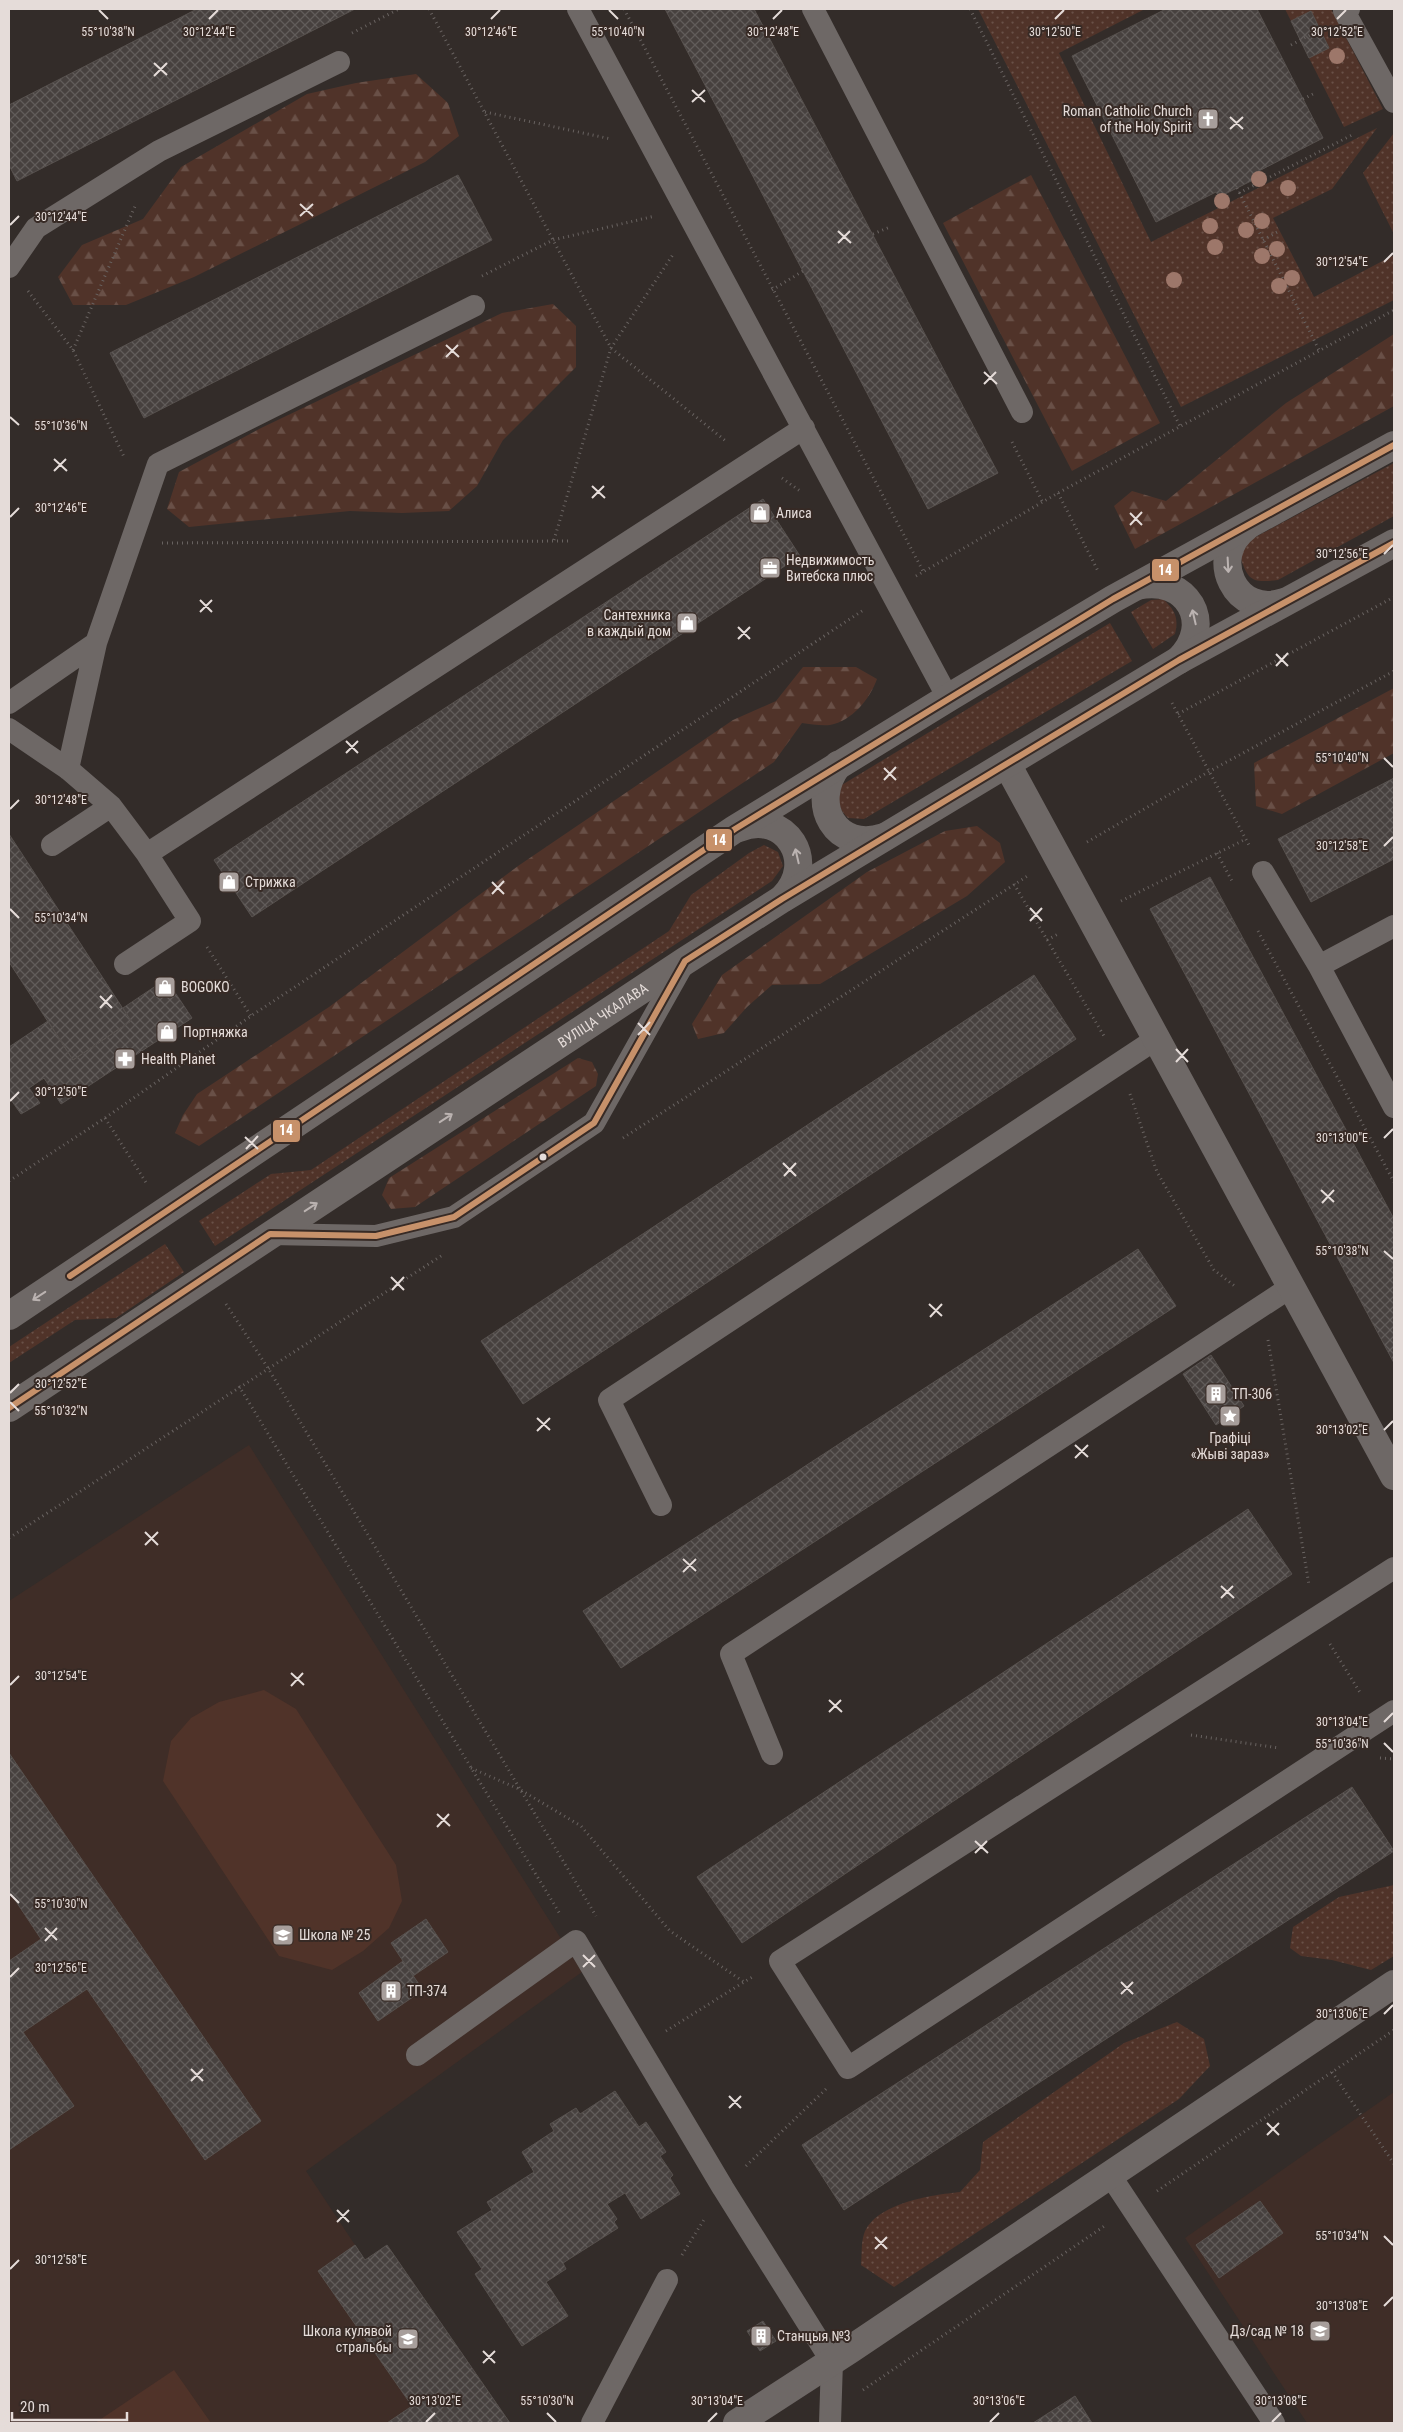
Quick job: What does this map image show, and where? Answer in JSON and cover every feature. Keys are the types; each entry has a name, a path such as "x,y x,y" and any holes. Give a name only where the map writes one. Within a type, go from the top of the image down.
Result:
{"main road":[{"path":"9,1316 735,829 948,698 1137,586 1394,445"},
{"path":"1249,524 1232,542 1227,560 1229,578 1237,591 1248,600 1262,605 1277,604 1291,599"},
{"name":"ВУЛІЦА ЧКАЛАВА","path":"9,1408 270,1234 782,899 1179,660 1394,543"},
{"path":"1137,586 1161,584 1183,595 1190,604 1196,628 1188,652 1179,660"},
{"path":"1007,764 1394,1476"},
{"path":"838,765 829,776 825,790 824,804 833,822 848,836 861,840 874,840 887,836"},
{"path":"735,829 748,824 774,827 785,834 793,844 798,855 799,868 797,880 791,891 782,899"},
{"path":"737,2423 842,2356 1394,1984"}],"lane":[{"path":"578,9 948,698"},
{"path":"812,9 1022,412"},
{"path":"1345,10 1394,102"},
{"path":"9,266 36,228 159,151 339,62"},
{"path":"68,769 96,643 158,464 474,306"},
{"path":"147,854 804,428"},
{"path":"9,703 96,643"},
{"path":"9,729 68,769 111,806 147,854 190,921 125,964"},
{"path":"52,845 111,806"},
{"path":"1263,872 1319,966 1394,1107"},
{"path":"1319,966 1394,926"},
{"path":"270,1234 376,1236 454,1217 594,1123 685,961"},
{"path":"661,1504 609,1400 1156,1039"},
{"path":"772,1754 731,1654 1292,1287"},
{"path":"1386,1716 848,2068 780,1961 1394,1568"},
{"path":"417,2055 576,1941 723,2188 842,2356 830,2423"},
{"path":"1110,2175 1274,2423"},
{"path":"592,2423 667,2280"}],"path":[{"path":"429,9 611,348 752,462 804,493"},
{"path":"624,9 923,571"},
{"path":"970,9 1180,426"},
{"path":"1291,45 1312,34"},
{"path":"1303,99 1315,92"},
{"path":"484,111 635,144 650,144"},
{"path":"1240,193 1352,135"},
{"path":"1237,188 1319,350"},
{"path":"474,280 553,240 690,216"},
{"path":"554,540 611,348 690,216"},
{"path":"873,234 890,226"},
{"path":"1263,240 1279,231"},
{"path":"9,266 73,350 125,460 126,469"},
{"path":"772,290 803,271"},
{"path":"9,1180 105,1118 251,1016 891,591 1058,493 1394,310"},
{"path":"125,460 134,455"},
{"path":"1058,493 1102,580"},
{"path":"131,544 554,540 626,543"},
{"path":"1178,714 1394,597"},
{"path":"620,1140 1014,884 1210,772 1394,671"},
{"path":"1169,698 1239,826"},
{"path":"1132,895 1246,839"},
{"path":"1216,853 1235,888"},
{"path":"1014,884 1120,1063 1157,1172 1214,1270 1262,1307 1315,1620 1386,1716"},
{"path":"190,921 251,1016"},
{"path":"1254,923 1394,1182"},
{"path":"105,1118 152,1190"},
{"path":"9,1538 452,1248"},
{"path":"222,1299 268,1368 600,1922"},
{"path":"239,1386 576,1941"},
{"path":"1144,1729 1325,1755 1394,1760"},
{"path":"470,1767 519,1789 581,1826 670,1931 744,1982"},
{"path":"639,2047 780,1961"},
{"path":"665,2031 670,2039"},
{"path":"1332,2072 1394,2164"},
{"path":"741,2158 751,2174"},
{"path":"842,2356 861,2391"}],"shaded area":[{"name":"Школа № 25","path":"249,1445 582,1972 306,2171 355,2245 318,2271 412,2406 387,2423 9,2423 9,1601"},
{"name":"Дз/сад № 18","path":"1394,2092 1394,2423 1307,2423 1185,2238"}],"green space":[{"path":"978,9 1145,9 1059,53 1151,242 1377,128 1332,189 1273,218 1314,297 1394,255 1394,300 1181,407"},
{"path":"1285,9 1331,9 1383,109 1344,127 1309,58 1329,47 1311,11 1291,21"},
{"path":"416,74 448,103 459,136 425,162 194,277 126,305 73,305 58,277 82,245 143,219 181,167 307,94 356,83"},
{"path":"1394,133 1394,234 1363,173"},
{"path":"1031,175 1160,423 1072,471 943,223"},
{"path":"553,304 576,326 576,367 503,440 477,486 449,511 402,513 350,511 189,527 167,509 179,472 261,428 502,313"},
{"path":"1394,334 1394,406 1135,549 1114,506 1132,491 1166,501 1286,403"},
{"path":"1394,463 1394,516 1278,580 1262,581 1249,575 1240,556 1250,540"},
{"path":"1163,599 1175,615 1175,634 1153,649 1131,612 1151,600"},
{"path":"1110,623 1132,661 864,819 848,818 842,811 839,800 840,786"},
{"path":"803,667 856,667 877,679 865,701 846,719 830,725 802,723 774,762 199,1146 175,1133 183,1115 197,1094 329,1007 518,866 733,720 776,701"},
{"path":"1394,688 1394,753 1282,814 1256,806 1254,763"},
{"path":"977,826 1000,843 1005,862 967,896 820,984 772,985 747,1007 724,1033 698,1039 692,1024 722,975 867,872 945,831"},
{"path":"764,845 778,852 783,866 772,881 215,1246 199,1221 271,1174 311,1170 669,931 691,895 749,853"},
{"path":"578,1058 592,1062 598,1074 596,1086 415,1207 391,1209 382,1195 389,1178"},
{"path":"165,1244 184,1272 116,1318 75,1320 9,1363 9,1347"},
{"path":"264,1690 296,1709 396,1865 402,1901 389,1928 363,1951 332,1970 279,1956 163,1781 171,1741 191,1718 219,1702"},
{"path":"1394,1885 1394,1956 1371,1970 1332,1960 1301,1956 1290,1948 1293,1927 1339,1897"},
{"path":"1177,2022 1204,2039 1210,2066 1179,2099 894,2287 861,2265 864,2234 870,2223 880,2215 892,2208 920,2198 960,2192 980,2170 983,2142 1124,2043"},
{"path":"174,2370 211,2423 95,2423"}],"building":[{"path":"197,9 355,9 17,181 9,165 9,105"},
{"path":"665,9 754,9 998,473 928,509"},
{"name":"Roman Catholic Church of the Holy Spirit","path":"1166,9 1257,9 1323,138 1253,174 1255,179 1219,197 1216,192 1156,222 1072,56"},
{"path":"1311,11 1329,48 1309,58 1291,21"},
{"path":"458,175 492,240 144,418 110,353"},
{"path":"763,499 800,556 252,917 214,860"},
{"path":"1394,778 1394,859 1311,902 1278,839"},
{"path":"9,834 131,1021 73,1060 9,962"},
{"path":"1210,877 1394,1219 1394,1363 1150,909"},
{"path":"1034,975 1076,1039 523,1404 481,1341"},
{"path":"166,979 192,1018 61,1104 44,1078 29,1088 40,1103 21,1114 11,1100 9,1101 9,1047 48,1021 73,1060 131,1021 123,1008"},
{"path":"1138,1249 1176,1306 621,1668 583,1611"},
{"name":"ТП-306","path":"1211,1355 1244,1406 1216,1425 1183,1374"},
{"path":"1248,1509 1292,1574 742,1943 697,1877"},
{"path":"9,1753 261,2121 205,2160 87,1989 23,2032 74,2106 9,2150 9,1961 41,1939 9,1891"},
{"path":"1352,1787 1394,1851 844,2210 802,2145"},
{"path":"426,1919 448,1952 413,1976 391,1943"},
{"name":"ТП-374","path":"403,1961 423,1990 378,2021 359,1993"},
{"path":"615,2091 639,2127 646,2122 666,2152 660,2156 673,2175 670,2178 680,2194 641,2219 625,2193 607,2204 617,2219 614,2222 618,2228 563,2263 566,2269 546,2282 568,2316 522,2346 475,2274 482,2269 457,2232 492,2210 487,2202 534,2172 522,2152 554,2131 550,2124 576,2108 580,2114"},
{"path":"1260,2201 1283,2233 1219,2278 1196,2245"},
{"name":"Школа кулявой стральбы","path":"355,2245 365,2260 387,2245 510,2423 387,2423 412,2406 318,2271"},
{"name":"Станцыя №3","path":"763,2321 776,2341 760,2351 747,2331"},
{"path":"1075,2396 1092,2423 1033,2423"}],"transit line":[{"name":"14","path":"70,1276 735,829 1113,599 1394,445"},
{"name":"14","path":"9,1408 270,1234 376,1236 454,1217 594,1123 685,961 782,899 1179,660 1394,543"}],"place":[{"name":"Roman Catholic Church of the Holy Spirit","path":"1208,119"},
{"name":"Алиса","path":"760,513"},
{"name":"Недвижимость Витебска плюс","path":"770,568"},
{"name":"Сантехника в каждый дом","path":"687,623"},
{"name":"Стрижка","path":"229,882"},
{"name":"BOGOKO","path":"165,987"},
{"name":"Портняжка","path":"167,1032"},
{"name":"Health Planet","path":"125,1059"},
{"name":"ТП-306","path":"1216,1394"},
{"name":"Графіці «Жыві зараз»","path":"1230,1416"},
{"name":"Школа № 25","path":"283,1935"},
{"name":"ТП-374","path":"391,1991"},
{"name":"Дз/сад № 18","path":"1320,2331"},
{"name":"Станцыя №3","path":"761,2336"},
{"name":"Школа кулявой стральбы","path":"408,2339"}]}
